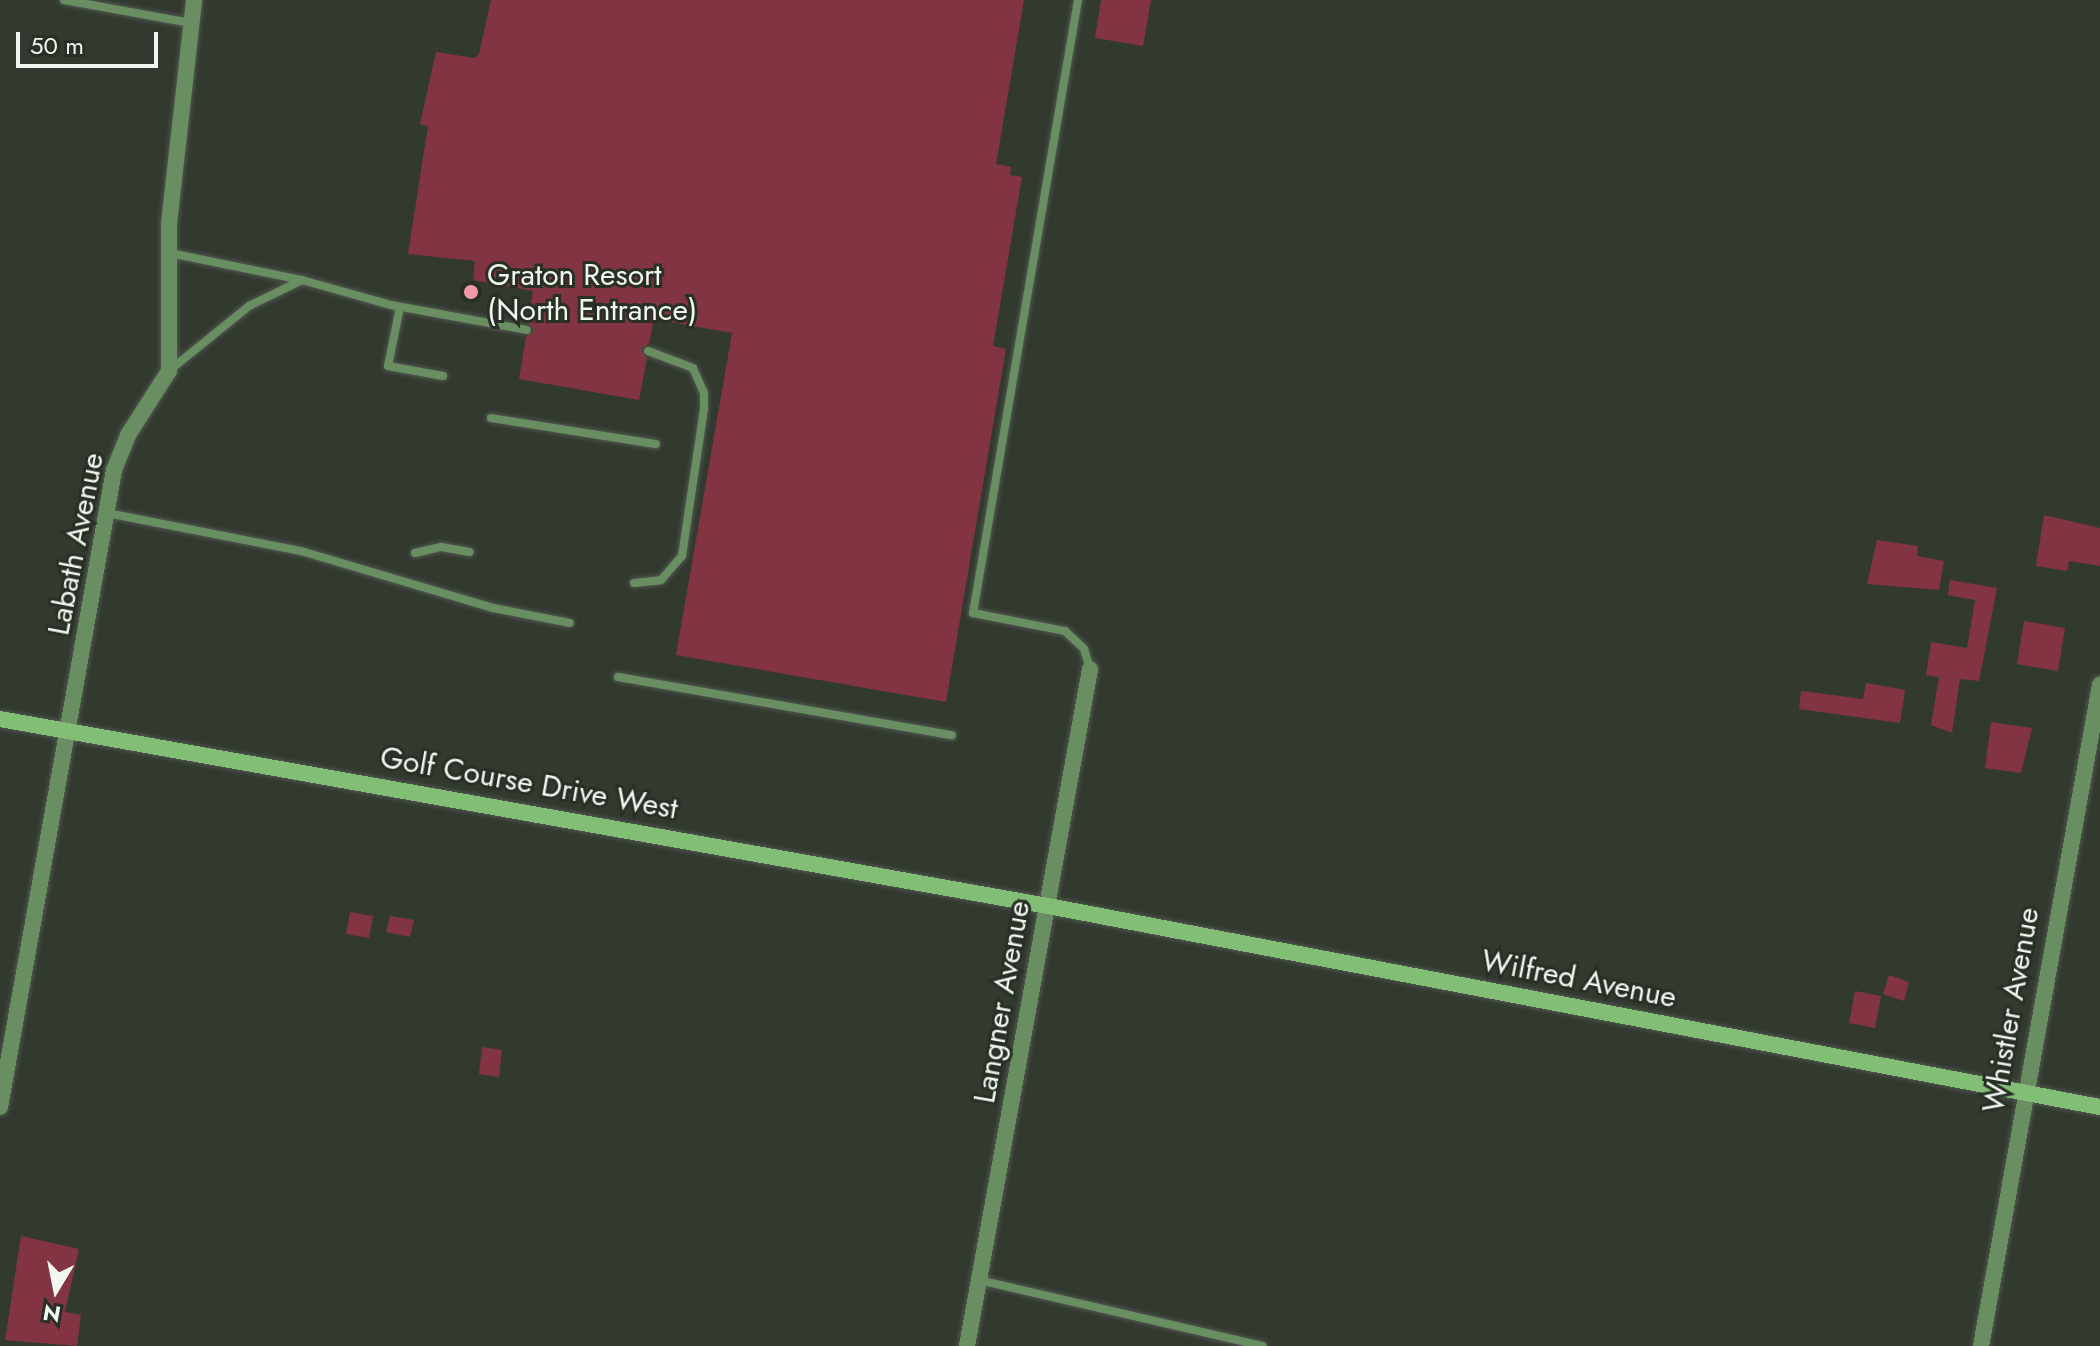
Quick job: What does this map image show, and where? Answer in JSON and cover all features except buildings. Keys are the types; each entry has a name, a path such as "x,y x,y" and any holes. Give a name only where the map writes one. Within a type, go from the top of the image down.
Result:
{"street":[{"path":"169,371 170,253 194,0"},
{"name":"Labath Avenue","path":"0,1107 107,513 128,435 169,371"},
{"name":"Langner Avenue","path":"967,1346 1090,669"},
{"name":"Whistler Avenue","path":"1981,1346 2024,1093 2100,685"},
{"name":"Golf Course Drive West","path":"0,719 1048,906"},
{"name":"Wilfred Avenue","path":"1048,906 2100,1107"}],"lane":[{"path":"64,0 191,23"},
{"path":"1078,0 973,613 1065,631 1084,649 1090,669"},
{"path":"170,253 302,280 400,307 527,330"},
{"path":"169,371 249,306 302,280"},
{"path":"400,307 388,366 443,376"},
{"path":"634,583 661,580 682,556 704,409 704,393 693,368 648,351"},
{"path":"491,418 656,444"},
{"path":"107,513 301,551 493,608 570,623"},
{"path":"415,553 441,547 470,552"},
{"path":"618,677 952,735"},
{"path":"979,1280 1262,1346"}],"place":[{"name":"Graton Resort (North Entrance)","path":"471,292"}]}
